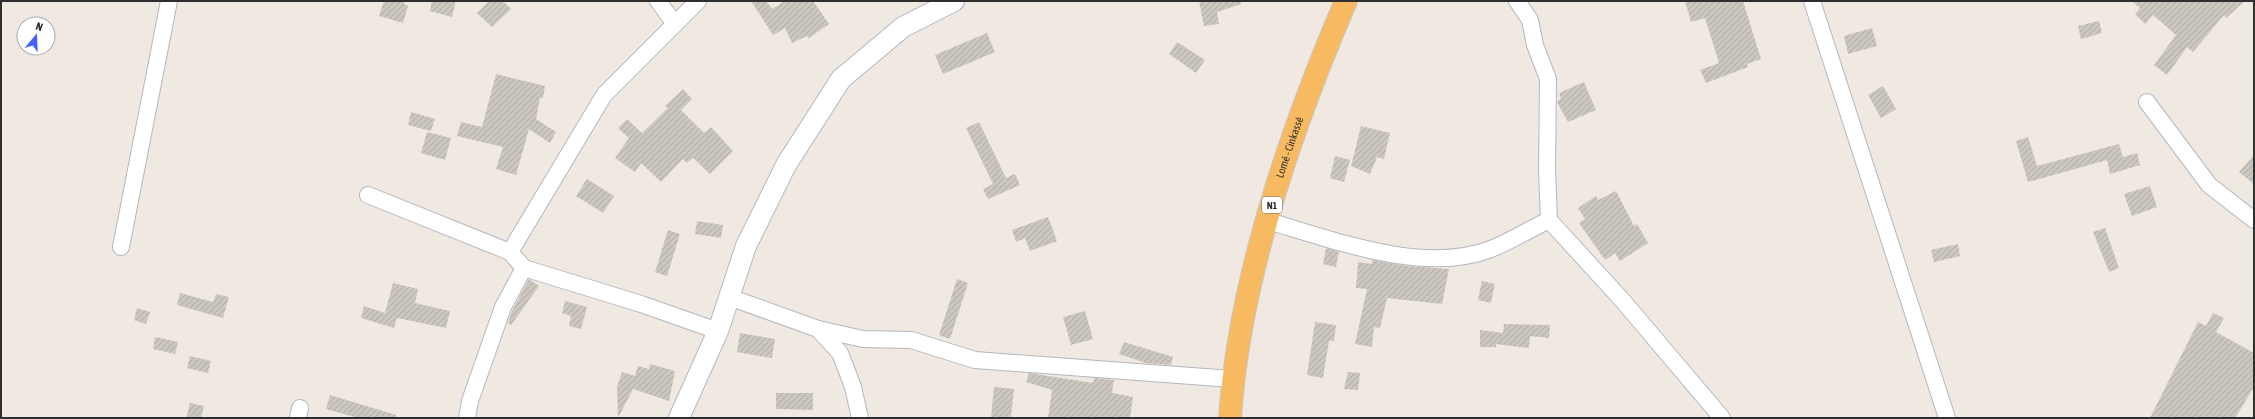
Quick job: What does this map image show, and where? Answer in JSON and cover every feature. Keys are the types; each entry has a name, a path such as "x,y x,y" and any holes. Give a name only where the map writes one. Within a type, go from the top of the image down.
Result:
{"highway":[{"name":"Lomé - Cinkassé","path":"1230,418 1232,379 1248,293 1268,221 1312,80 1346,1"}],"street":[{"path":"121,247 169,1"},
{"path":"658,1 675,24"},
{"path":"510,252 604,95 698,1"},
{"path":"679,418 718,331 746,246 786,165 841,79 903,27 934,6 954,1"},
{"path":"1517,1 1530,20 1535,45 1548,79 1547,171 1549,220 1623,301 1722,418"},
{"path":"1812,1 1947,418"},
{"path":"2147,102 2209,185 2254,220"},
{"path":"368,195 510,252 524,268 641,304 718,331"},
{"path":"1268,221 1380,252 1448,259 1491,249 1549,220"},
{"path":"471,417 470,402 503,307 524,268"},
{"path":"728,297 818,329 863,339 911,340 975,360 1232,379"},
{"path":"818,329 840,353 853,387 860,418"}],"building":[{"path":"384,1 405,1 404,4 408,6 403,23 379,16"},
{"path":"432,1 456,1 452,17 430,11"},
{"path":"489,1 503,1 511,9 492,27 477,13"},
{"path":"751,1 766,1 772,9 785,1 813,1 829,24 809,38 807,36 792,43 785,28 773,35"},
{"path":"1199,1 1241,1 1241,4 1217,12 1219,24 1204,26"},
{"path":"1685,1 1743,1 1761,59 1747,64 1748,67 1706,83 1700,70 1719,63 1705,18 1691,22"},
{"path":"2132,1 2245,1 2226,18 2224,15 2193,52 2187,47 2167,75 2154,65 2176,35 2153,15 2145,24 2135,14 2140,8"},
{"path":"2099,21 2102,33 2081,39 2078,26"},
{"path":"1872,28 1877,46 1848,54 1844,36"},
{"path":"987,33 995,52 943,74 935,55"},
{"path":"1177,42 1205,60 1196,73 1169,54"},
{"path":"496,74 545,86 543,98 540,98 536,119 556,132 550,143 529,129 516,175 496,169 503,147 457,136 461,122 482,127"},
{"path":"1584,82 1596,110 1568,122 1557,102 1561,98 1559,93"},
{"path":"1883,86 1896,109 1881,118 1868,95"},
{"path":"683,89 692,99 681,110 704,133 711,127 733,151 710,174 693,158 687,163 683,159 661,182 641,163 635,172 615,158 629,138 618,128 627,119 642,133 668,108 665,106"},
{"path":"411,112 435,119 431,131 408,125"},
{"path":"979,122 1006,178 1015,174 1020,185 988,199 983,189 993,184 966,128"},
{"path":"1361,126 1390,133 1384,159 1377,157 1370,174 1351,166"},
{"path":"427,132 451,138 445,160 421,153"},
{"path":"2028,137 2037,166 2119,144 2123,157 2137,153 2140,165 2110,174 2107,160 2028,182 2016,141"},
{"path":"2254,155 2254,184 2239,172"},
{"path":"1335,156 1350,160 1344,182 1330,178"},
{"path":"587,179 614,196 603,213 576,196"},
{"path":"2150,186 2157,207 2132,216 2124,194"},
{"path":"1616,191 1634,226 1637,224 1648,243 1620,261 1615,253 1605,260 1579,223 1585,219 1578,208 1596,196 1598,200"},
{"path":"1048,217 1057,241 1030,251 1025,238 1016,242 1012,230"},
{"path":"697,221 723,225 721,238 695,234"},
{"path":"2105,228 2119,268 2109,272 2093,232"},
{"path":"668,230 680,234 667,276 655,272"},
{"path":"1958,244 1960,256 1934,262 1931,250"},
{"path":"1326,248 1339,252 1336,267 1323,264"},
{"path":"1372,260 1407,266 1449,269 1442,304 1387,298 1380,328 1374,327 1372,347 1355,344 1367,289 1356,288 1358,262 1372,264"},
{"path":"529,279 539,286 511,325 508,323 512,311"},
{"path":"957,279 968,283 950,339 939,335"},
{"path":"1482,281 1495,284 1491,303 1478,300"},
{"path":"393,283 418,289 415,303 450,311 446,328 397,318 394,328 361,318 364,306 385,313"},
{"path":"180,293 213,302 216,294 229,297 223,318 177,305"},
{"path":"565,301 587,307 581,329 569,326 571,316 562,313"},
{"path":"137,308 150,312 146,324 134,320"},
{"path":"1085,311 1093,339 1071,345 1063,317"},
{"path":"2213,313 2224,318 2216,332 2254,353 2254,387 2235,418 2150,418 2198,322 2206,326"},
{"path":"1315,322 1336,325 1334,341 1329,341 1323,378 1307,375"},
{"path":"1504,324 1550,325 1549,338 1530,336 1529,348 1496,344 1496,347 1480,347 1480,330 1503,333"},
{"path":"740,333 775,339 772,358 737,352"},
{"path":"155,337 178,342 175,354 153,349"},
{"path":"1124,342 1173,357 1171,365 1146,363 1119,354"},
{"path":"190,356 211,361 208,373 187,368"},
{"path":"650,364 675,371 669,401 633,389 618,418 617,387 622,372 635,376 638,366 649,369"},
{"path":"1348,372 1360,373 1358,390 1344,389"},
{"path":"1029,373 1093,383 1094,378 1114,380 1112,393 1133,397 1130,418 1048,418 1052,390 1026,382"},
{"path":"994,387 1014,389 1011,418 991,417"},
{"path":"776,393 813,393 813,410 776,409"},
{"path":"330,395 396,415 396,418 358,418 326,409"},
{"path":"190,403 204,406 201,418 186,418"}]}
